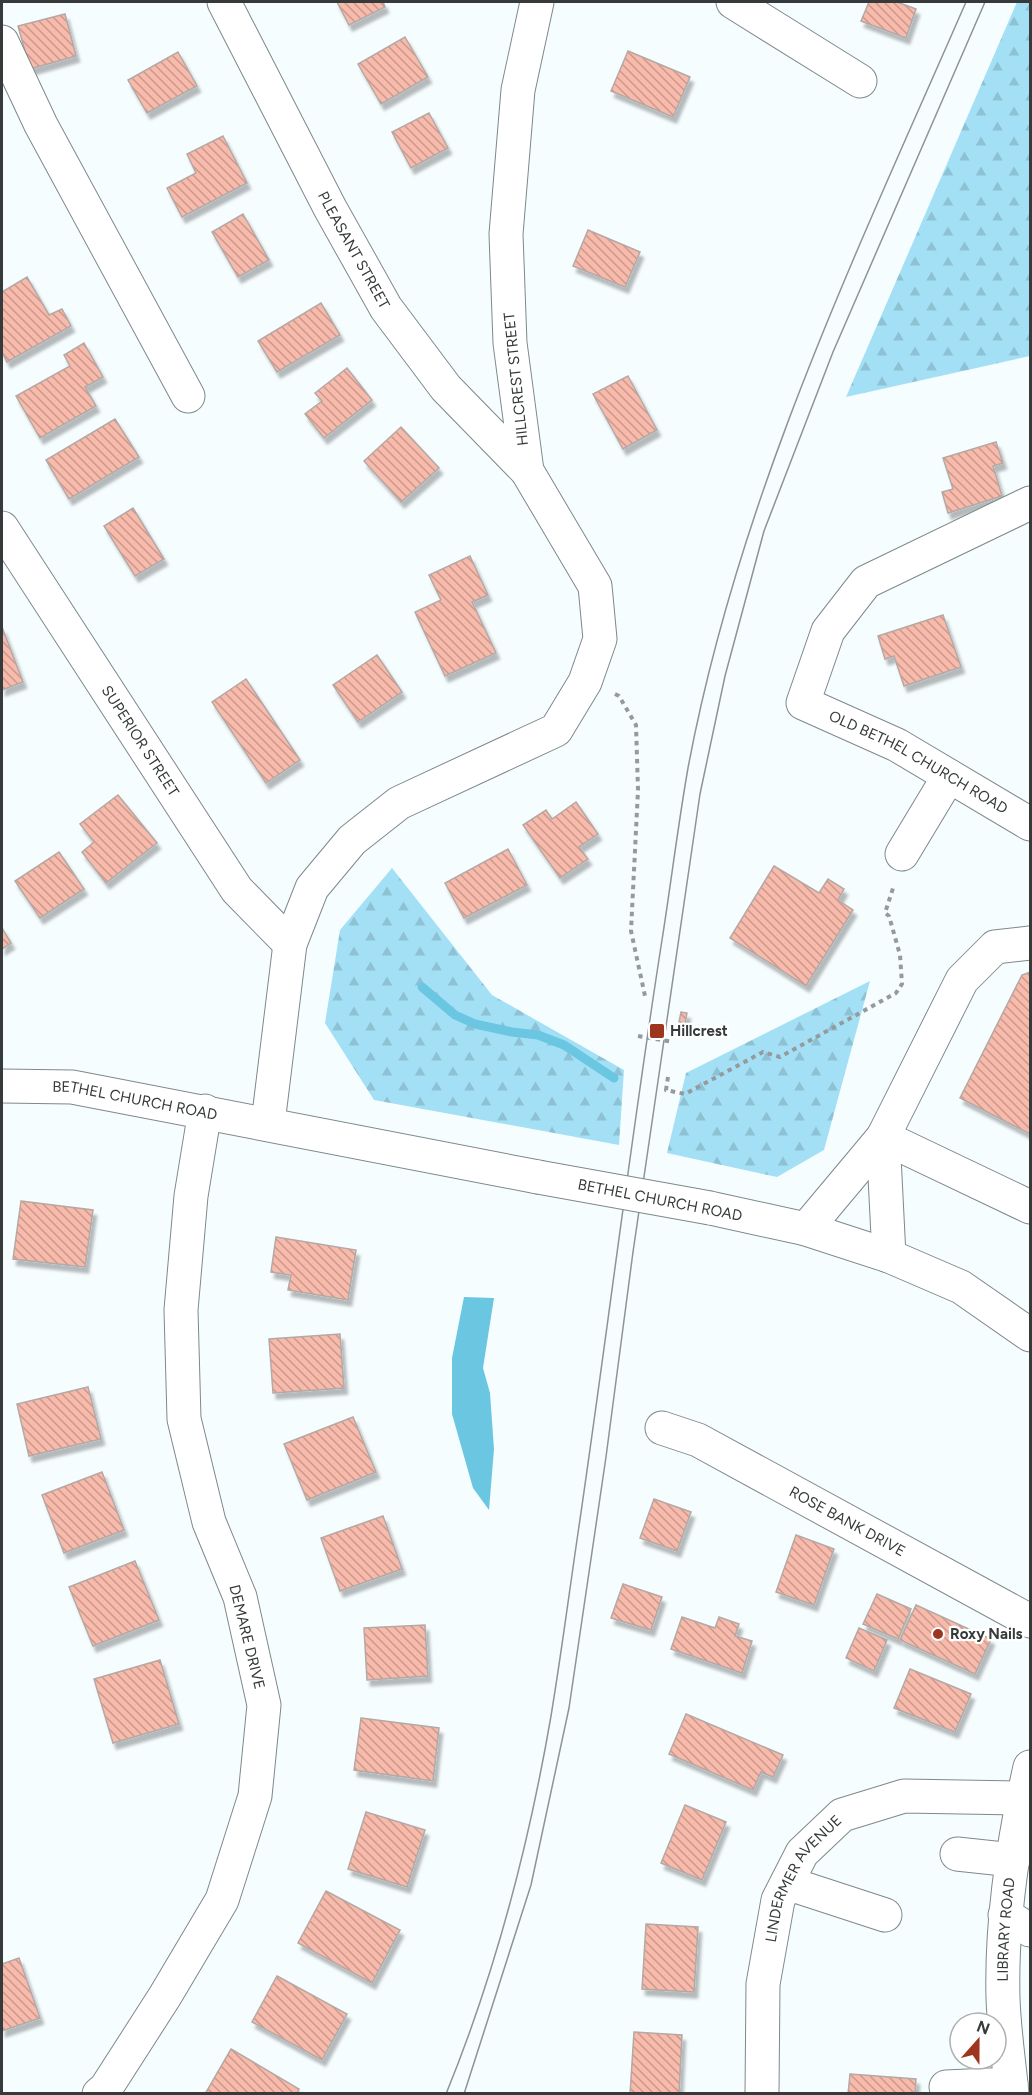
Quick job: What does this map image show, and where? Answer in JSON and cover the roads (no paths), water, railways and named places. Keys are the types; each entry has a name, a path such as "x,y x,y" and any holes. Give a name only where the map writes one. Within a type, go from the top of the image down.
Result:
{"street":[{"name":"PLEASANT STREET","path":"224,2 330,208 386,308 446,388 527,471"},
{"name":"HILLCREST STREET","path":"290,944 312,888 352,840 399,803 556,730 585,682 600,639 594,586 527,471 510,343 506,234 518,90 537,2"},
{"path":"733,2 860,81"},
{"path":"2,42 41,125 188,396"},
{"name":"OLD BETHEL CHURCH ROAD","path":"1030,502 866,582 828,631 803,703 897,745 1030,824"},
{"name":"SUPERIOR STREET","path":"2,528 237,890 290,944"},
{"path":"902,854 949,776"},
{"path":"806,1229 884,1137 962,980 995,947 1030,943"},
{"path":"268,1123 290,944"},
{"name":"BETHEL CHURCH ROAD","path":"2,1086 72,1087 710,1208 806,1229 889,1256 961,1287 1030,1335"},
{"name":"DEMARE DRIVE","path":"99,2094 106,2088 165,1996 222,1900 255,1796 264,1705 240,1598 209,1522 184,1419 181,1310 191,1196 205,1111"},
{"path":"884,1137 1030,1207"},
{"path":"884,1137 889,1256"},
{"name":"ROSE BANK DRIVE","path":"662,1428 698,1440 1030,1621"},
{"name":"LIBRARY ROAD","path":"1011,2089 1003,1999 1018,1923 1013,1860 1030,1767"},
{"name":"LINDERMER AVENUE","path":"762,2094 763,1984 778,1900 802,1853 842,1815 904,1796 1023,1798"},
{"path":"957,1854 1013,1860"},
{"path":"787,1883 885,1915"},
{"path":"946,2087 1011,2089"}],"waterway":[{"path":"422,987 455,1015 475,1024 538,1035 564,1045 614,1078"}],"tram line":[{"path":"446,2094 480,2002 509,1908 532,1812 551,1716 681,811 710,667 738,569 805,377 966,2"},
{"path":"464,2094 531,1885 569,1708 700,794 725,676 764,531 833,352 985,2"}],"place":[{"name":"Hillcrest","path":"657,1031"},
{"name":"Roxy Nails","path":"938,1634"}]}
